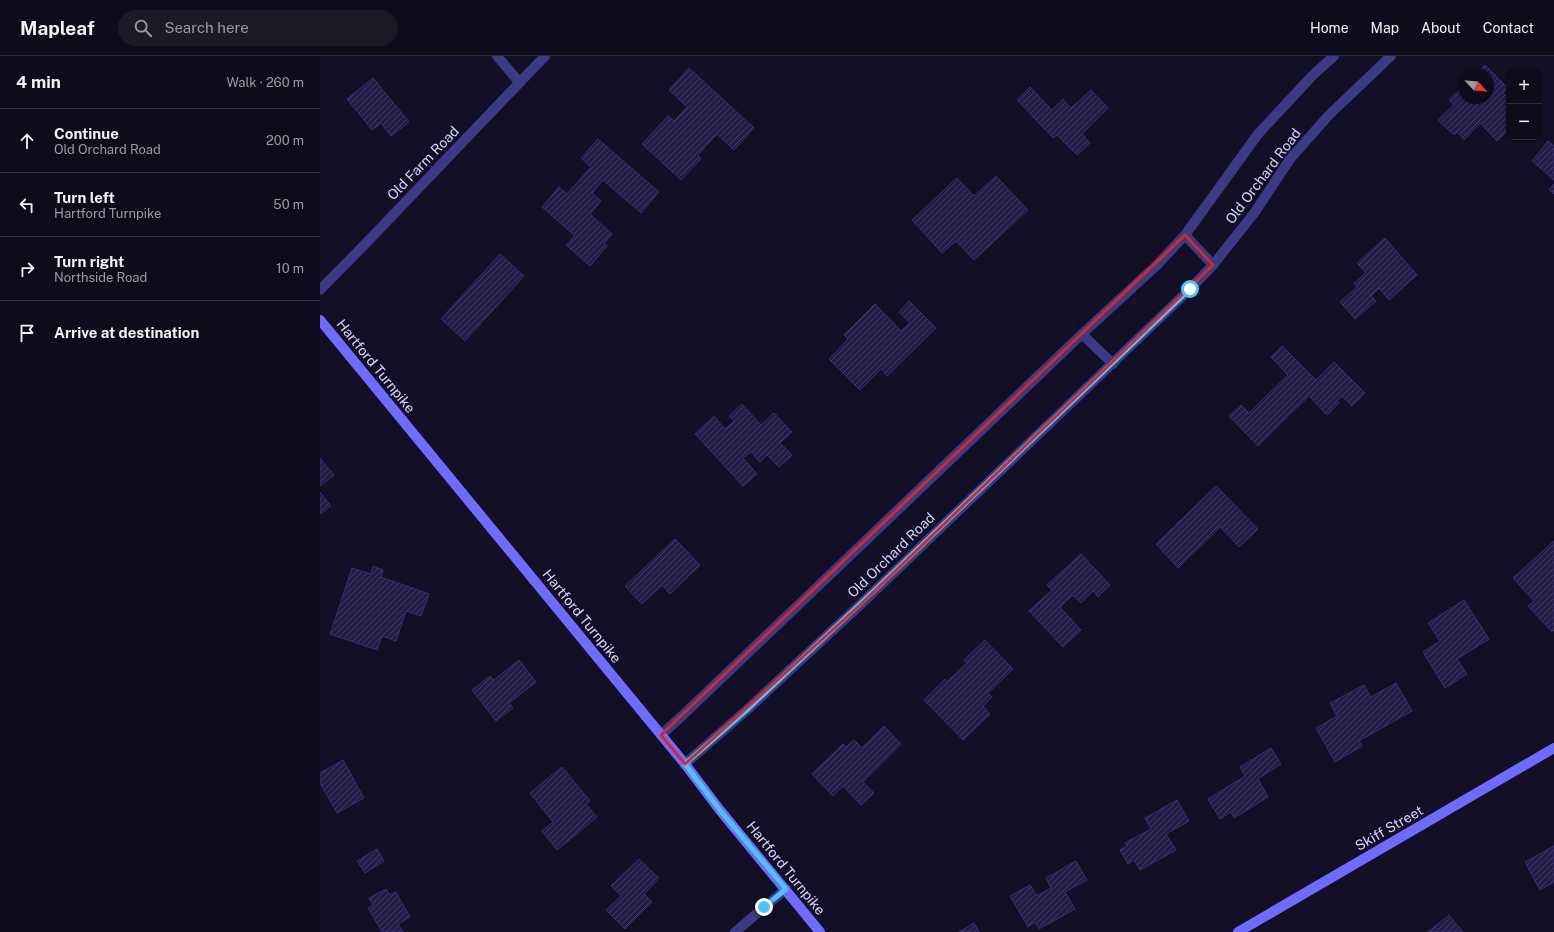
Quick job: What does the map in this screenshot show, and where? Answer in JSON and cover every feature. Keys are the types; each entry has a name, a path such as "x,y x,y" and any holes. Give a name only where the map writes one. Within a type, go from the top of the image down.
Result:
{"main road":[{"name":"Hartford Turnpike","path":"320,320 685,764 719,809 820,932"},
{"name":"Skiff Street","path":"1238,932 1554,748"}],"street":[{"path":"497,56 519,82"},
{"name":"Old Farm Road","path":"320,290 545,56"},
{"name":"Old Orchard Road","path":"661,735 925,486 1082,334 1157,265 1185,235 1258,134 1313,75 1334,56"},
{"name":"Old Orchard Road","path":"685,764 761,697 1113,364 1213,265 1255,212 1290,159 1329,115 1391,56"},
{"path":"1185,235 1213,265"},
{"path":"1082,334 1113,364"},
{"path":"735,932 786,889"}],"highlighted area":[{"path":"1185,235 1213,265 860,605 685,764 661,735"}],"building":[{"path":"689,68 754,128 734,150 717,134 698,155 701,159 681,180 642,144 668,116 674,121 687,107 669,90"},
{"path":"1494,74 1506,86 1506,90 1503,93 1506,96 1506,132 1497,141 1480,123 1464,140 1457,132 1454,135 1438,120 1454,105 1449,100 1458,92 1458,104 1494,104"},
{"path":"373,78 409,122 391,136 381,123 372,130 347,99"},
{"path":"1030,87 1052,110 1063,99 1071,108 1091,90 1108,108 1082,134 1090,143 1077,155 1057,135 1053,138 1017,100"},
{"path":"598,139 659,192 641,213 603,180 592,193 601,201 590,214 612,234 604,243 607,246 590,266 566,245 575,236 542,207 559,187 567,194 591,167 581,158"},
{"path":"1548,141 1554,146 1554,180 1532,161"},
{"path":"996,176 1028,210 974,260 956,241 942,253 912,220 957,178 974,196"},
{"path":"1554,184 1554,194 1549,190"},
{"path":"1385,238 1417,275 1389,300 1379,288 1371,296 1376,301 1355,319 1340,302 1357,287 1354,283 1366,273 1357,263"},
{"path":"500,254 524,276 465,341 441,319"},
{"path":"909,301 936,328 887,376 881,369 860,390 829,359 848,339 844,335 875,304 901,331 910,323 899,312"},
{"path":"1282,346 1316,380 1334,362 1365,393 1352,406 1342,396 1337,401 1339,403 1327,415 1309,396 1258,446 1229,416 1241,405 1249,413 1288,375 1271,357"},
{"path":"742,404 761,425 774,413 792,432 780,443 792,455 779,467 767,455 760,462 751,452 743,458 757,474 743,486 695,434 714,416 725,429 734,421 729,416"},
{"path":"320,458 334,475 320,486"},
{"path":"1216,486 1258,529 1239,547 1220,527 1178,568 1156,544"},
{"path":"320,492 331,506 320,514"},
{"path":"675,539 700,565 670,594 662,585 642,604 625,586"},
{"path":"1554,541 1554,630 1552,632 1528,606 1534,601 1513,578"},
{"path":"1081,554 1110,585 1098,597 1093,591 1081,603 1073,595 1060,607 1081,630 1063,647 1029,611 1052,590 1047,585"},
{"path":"373,566 383,570 381,577 429,594 421,616 406,611 396,641 382,636 377,650 330,634 352,568 371,574"},
{"path":"1464,600 1489,639 1457,659 1467,674 1445,688 1423,652 1440,641 1428,623"},
{"path":"985,640 1013,669 988,693 992,697 983,706 990,714 963,740 924,700 945,679 947,682 967,663 964,660"},
{"path":"519,660 536,682 509,703 513,708 496,721 472,690 490,676 494,680"},
{"path":"1396,683 1412,711 1359,741 1362,746 1335,762 1316,728 1337,716 1330,703 1364,685 1371,697"},
{"path":"884,726 901,744 863,782 874,793 861,805 843,786 833,796 812,774 843,744 846,747 854,740 862,748"},
{"path":"1271,748 1281,764 1258,779 1268,797 1234,818 1231,812 1220,819 1208,799 1245,776 1240,767"},
{"path":"343,760 364,798 337,813 320,783 320,773"},
{"path":"562,767 590,801 586,804 597,817 557,850 542,831 553,822 530,793"},
{"path":"1177,800 1189,821 1166,834 1176,850 1140,870 1134,860 1128,864 1120,850 1127,846 1125,843 1151,829 1145,818"},
{"path":"1554,846 1554,882 1540,890 1525,862"},
{"path":"377,849 384,861 365,873 357,861"},
{"path":"639,859 659,878 644,894 652,902 625,929 606,910 621,896 611,886"},
{"path":"1076,861 1087,880 1065,892 1075,909 1039,929 1035,922 1028,927 1010,896 1030,885 1037,896 1051,888 1046,878"},
{"path":"386,889 390,895 396,892 410,917 398,924 403,932 382,932 368,908 373,905 369,898"},
{"path":"1449,915 1463,932 1428,932"},
{"path":"974,923 979,932 959,932"}],"route":[{"path":"764,907 786,889 719,809 685,764 749,708 860,604 1190,289"}]}
